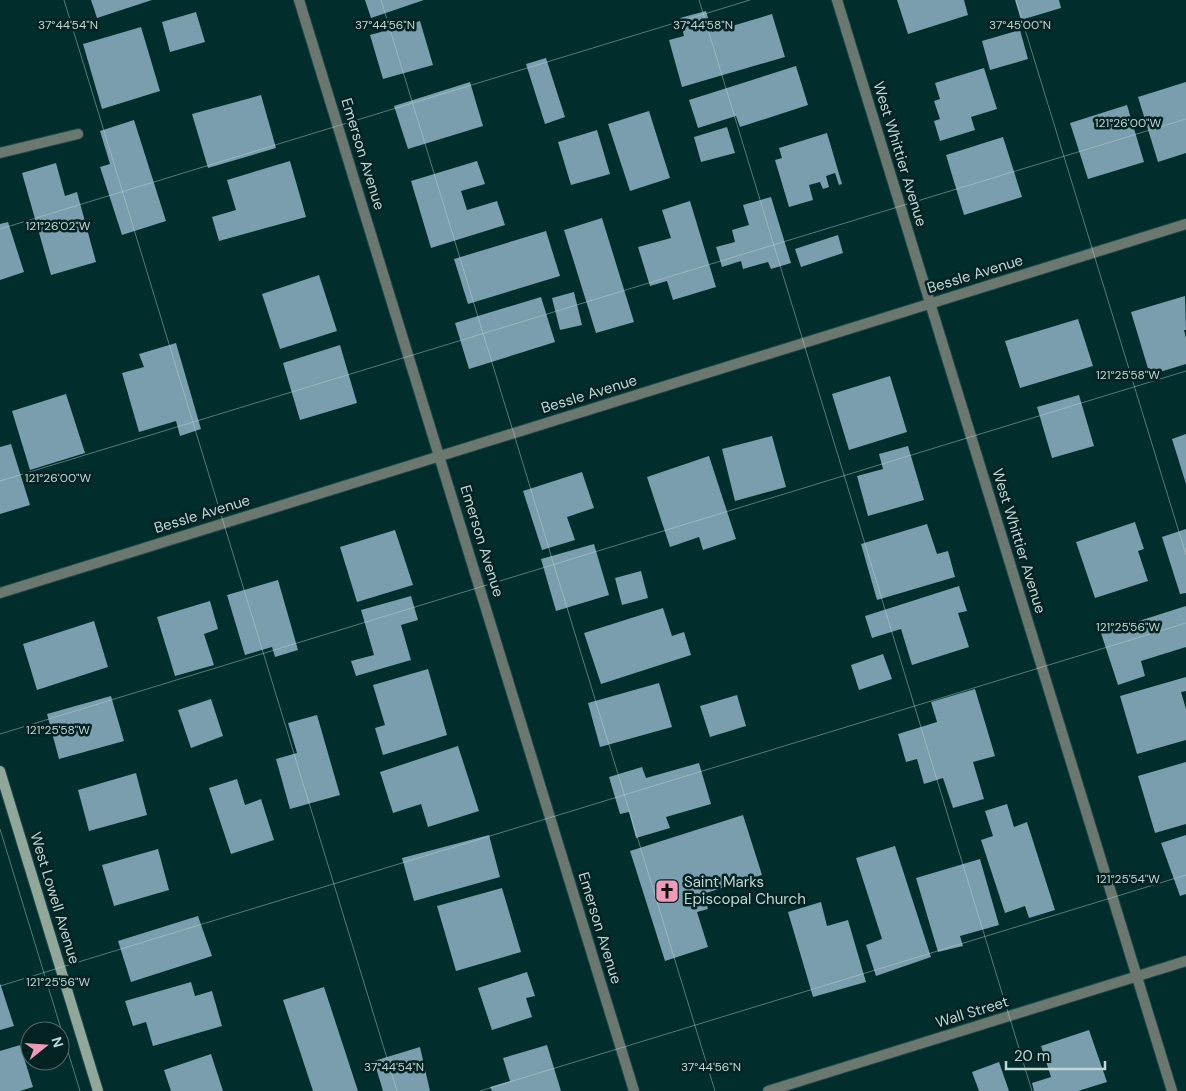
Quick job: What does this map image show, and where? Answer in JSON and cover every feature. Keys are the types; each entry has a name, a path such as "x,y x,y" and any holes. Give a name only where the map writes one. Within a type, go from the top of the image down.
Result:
{"street":[{"name":"Emerson Avenue","path":"299,0 634,1091"},
{"name":"West Whittier Avenue","path":"837,0 1172,1091"},
{"path":"0,153 78,134"},
{"name":"Bessle Avenue","path":"0,593 1186,224"},
{"name":"West Lowell Avenue","path":"0,771 98,1091"},
{"name":"Wall Street","path":"768,1091 1186,962"}],"building":[{"path":"91,0 152,0 97,18"},
{"path":"365,0 424,0 371,18"},
{"path":"897,0 964,0 968,15 908,34"},
{"path":"1015,0 1059,0 1061,8 1021,20"},
{"path":"706,11 712,32 772,14 785,57 682,87 669,40 684,36 680,18"},
{"path":"196,12 205,42 170,52 162,22"},
{"path":"420,21 433,65 383,79 370,35"},
{"path":"141,27 160,91 102,109 83,44"},
{"path":"1020,30 1028,59 990,70 982,41"},
{"path":"546,58 565,117 545,124 526,64"},
{"path":"796,66 808,105 740,127 736,116 698,128 689,100"},
{"path":"984,68 997,109 971,117 975,130 940,141 934,121 940,119 934,101 940,99 935,83"},
{"path":"470,82 483,126 408,149 394,106"},
{"path":"1186,82 1186,153 1158,162 1138,97"},
{"path":"261,95 276,148 208,168 192,114"},
{"path":"1127,105 1144,162 1088,179 1070,123"},
{"path":"649,111 670,178 630,191 608,124"},
{"path":"134,120 166,221 122,235 100,167 110,164 100,131"},
{"path":"727,127 735,153 701,162 694,137"},
{"path":"597,130 610,174 571,185 558,142"},
{"path":"827,133 842,184 839,185 835,173 826,176 829,187 823,189 820,182 809,185 813,200 789,207 775,160 782,158 779,148"},
{"path":"1003,137 1022,197 964,215 946,155"},
{"path":"290,161 306,217 219,241 212,217 236,210 227,180"},
{"path":"477,161 485,184 461,191 467,210 497,201 505,225 431,248 411,181"},
{"path":"56,163 65,196 77,192 96,262 51,275 22,173"},
{"path":"771,197 791,263 771,269 768,262 743,269 741,261 722,267 716,247 735,242 732,230 749,225 743,205"},
{"path":"690,201 716,287 673,300 667,281 650,286 638,247 671,238 662,210"},
{"path":"602,218 634,322 596,333 564,230"},
{"path":"8,222 24,272 0,280 0,224"},
{"path":"546,231 560,276 468,304 454,259"},
{"path":"838,235 843,253 801,267 795,249"},
{"path":"319,275 337,331 280,349 262,294"},
{"path":"574,292 582,325 560,330 552,298"},
{"path":"1185,296 1186,364 1150,375 1131,312"},
{"path":"541,297 555,342 469,369 455,323"},
{"path":"1078,319 1093,366 1020,388 1005,341"},
{"path":"176,343 201,429 180,436 176,421 139,432 122,373 144,367 139,354"},
{"path":"340,345 357,403 300,420 283,363"},
{"path":"890,376 907,432 849,450 832,394"},
{"path":"66,394 85,453 30,470 12,411"},
{"path":"1079,395 1094,446 1052,458 1037,407"},
{"path":"1186,434 1186,484 1172,439"},
{"path":"772,436 786,487 735,501 722,449"},
{"path":"11,444 30,505 0,514 0,447"},
{"path":"908,446 924,500 868,516 857,476 883,469 879,454"},
{"path":"709,456 736,539 703,550 699,537 670,547 647,477"},
{"path":"582,472 594,508 567,517 575,540 542,550 523,491"},
{"path":"1135,522 1144,549 1138,551 1148,581 1095,598 1076,542"},
{"path":"927,524 937,554 948,551 955,577 877,600 861,544"},
{"path":"1186,529 1186,593 1180,594 1162,537"},
{"path":"395,530 413,585 357,602 340,547"},
{"path":"594,544 609,595 556,611 541,559"},
{"path":"641,571 648,598 622,605 615,578"},
{"path":"278,580 298,650 275,657 272,647 245,655 227,595"},
{"path":"959,586 967,611 958,613 969,647 912,665 901,629 872,638 865,616"},
{"path":"411,596 418,620 401,625 411,660 356,676 351,661 374,655 361,610"},
{"path":"210,601 218,629 204,634 214,665 175,676 157,617"},
{"path":"1186,606 1186,647 1141,661 1145,676 1118,685 1101,633"},
{"path":"663,608 672,636 684,632 691,655 601,684 584,633"},
{"path":"94,621 108,667 37,690 23,644"},
{"path":"883,654 892,679 859,690 851,665"},
{"path":"428,669 447,735 383,755 375,728 385,725 373,685"},
{"path":"1186,677 1186,691 1181,692 1186,709 1186,740 1137,754 1120,696"},
{"path":"659,683 672,727 600,747 588,703"},
{"path":"975,689 995,756 973,762 984,799 953,808 943,778 924,784 917,759 906,762 898,734 937,722 931,702"},
{"path":"737,695 746,726 710,737 700,706"},
{"path":"111,696 124,741 59,759 47,714"},
{"path":"211,699 223,736 191,748 178,710"},
{"path":"317,715 340,795 290,809 276,759 297,753 288,723"},
{"path":"458,746 479,811 428,827 421,804 393,813 380,772"},
{"path":"1186,762 1186,824 1155,833 1138,776"},
{"path":"699,763 711,804 666,817 670,828 636,838 629,812 620,814 609,777 642,767 646,778"},
{"path":"136,773 147,815 89,831 78,790"},
{"path":"237,779 245,805 261,799 274,840 231,854 209,788"},
{"path":"1007,804 1014,827 1027,822 1055,910 1029,918 1025,906 1005,913 981,840 993,836 985,811"},
{"path":"743,815 762,875 703,894 708,909 697,912 708,947 665,961 630,851"},
{"path":"489,835 500,877 414,901 402,858"},
{"path":"1186,835 1186,894 1180,896 1161,843"},
{"path":"895,846 931,957 876,976 866,945 882,939 856,858"},
{"path":"158,849 169,890 114,906 102,865"},
{"path":"980,859 999,925 960,936 963,946 938,952 916,878"},
{"path":"502,888 521,952 456,971 437,906"},
{"path":"821,902 827,926 848,920 866,982 813,997 788,912"},
{"path":"198,916 212,956 131,982 118,941"},
{"path":"527,972 535,996 526,998 532,1017 492,1030 478,988"},
{"path":"191,982 195,996 212,991 222,1026 153,1046 146,1022 133,1026 125,1001"},
{"path":"0,983 14,1026 0,1030"},
{"path":"324,987 358,1091 313,1091 283,1000"},
{"path":"1089,1030 1107,1082 1078,1091 1034,1091 1032,1083 1051,1077 1041,1046"},
{"path":"20,1045 20,1071 28,1071 33,1087 20,1091 0,1091 0,1051"},
{"path":"547,1045 561,1091 492,1091 490,1087 510,1081 503,1058"},
{"path":"420,1047 430,1091 383,1091 374,1061"},
{"path":"211,1054 223,1091 171,1091 164,1070"},
{"path":"999,1062 1009,1091 979,1091 972,1072"}],"place":[{"name":"Saint Marks Episcopal Church","path":"667,891"}]}
